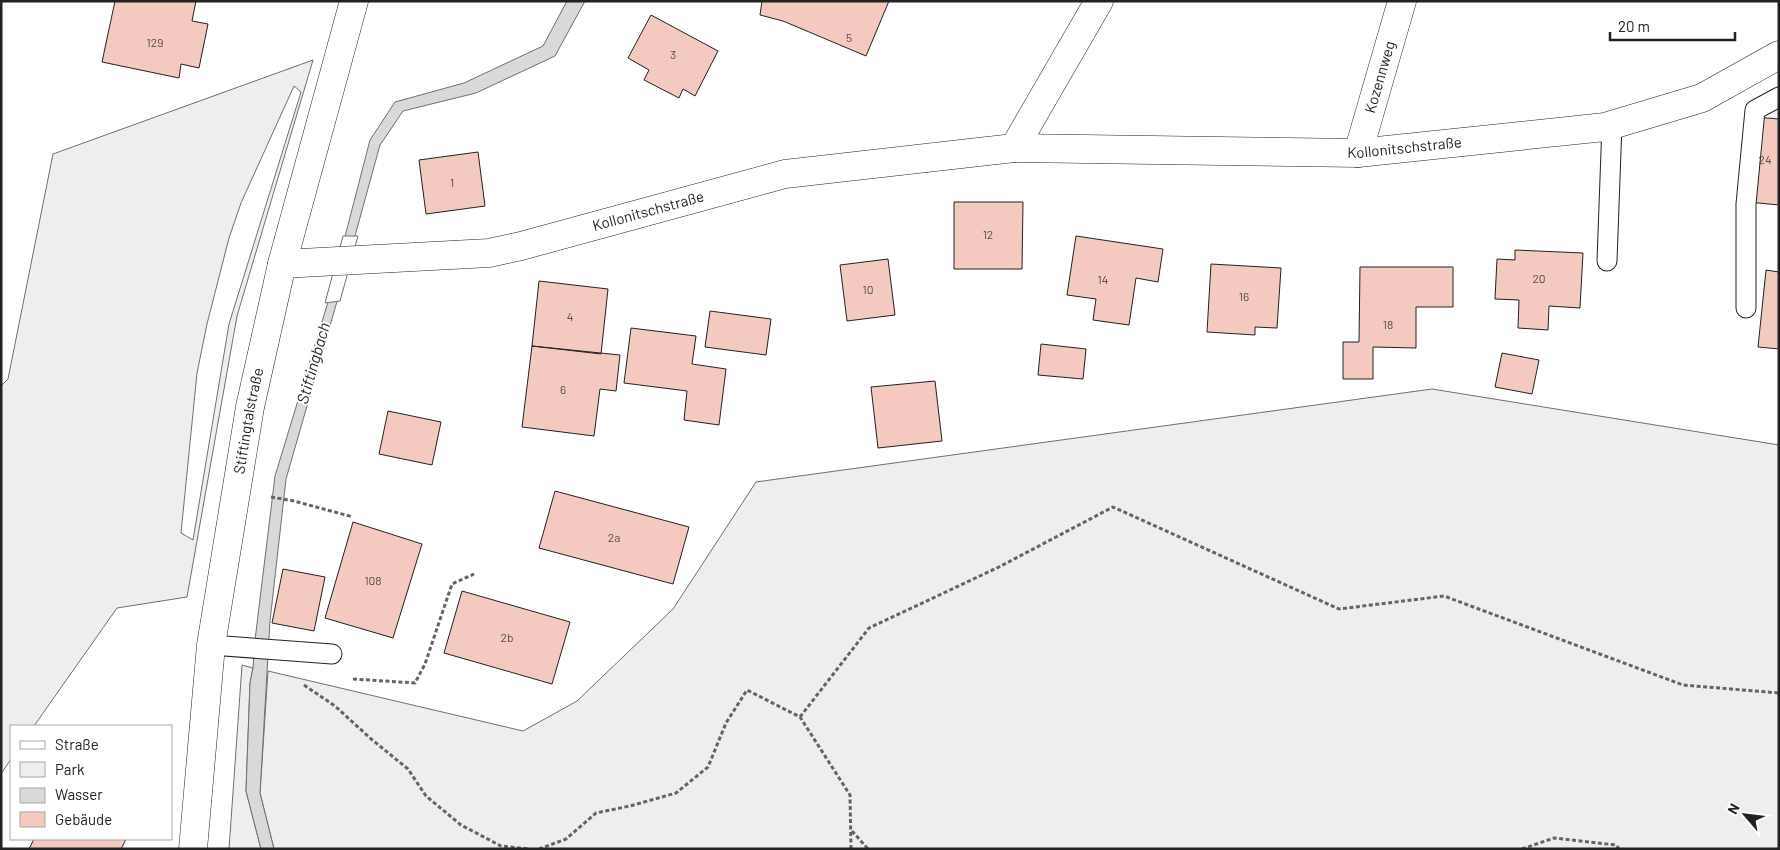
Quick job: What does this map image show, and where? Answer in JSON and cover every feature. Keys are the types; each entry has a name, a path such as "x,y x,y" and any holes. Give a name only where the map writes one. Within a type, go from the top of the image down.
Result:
{"street":[{"name":"Stiftingtalstraße","path":"193,849 210,645 250,407 282,264 354,1"},
{"path":"1014,148 1100,1"},
{"name":"Kozennweg","path":"1358,152 1402,1"},
{"name":"Kollonitschstraße","path":"282,264 489,252 531,244 785,174 1014,148 1358,152 1605,127 1702,98 1779,55"}],"lane":[{"path":"1746,308 1746,204 1755,110 1779,97"},
{"path":"1607,261 1612,124"},
{"path":"210,645 332,654"}],"path":[{"path":"266,496 294,501 354,517"},
{"path":"800,717 869,628 999,567 1112,507 1339,609 1444,596 1683,685 1779,692"},
{"path":"350,679 415,683 425,664 452,584 474,574"},
{"path":"276,649 282,671 336,706 370,738 408,769 426,796 461,825 501,846 529,849"},
{"path":"540,849 566,839 596,813 676,793 708,767 726,723 747,690 800,717 850,795 851,849"},
{"path":"852,831 868,849"},
{"path":"1522,849 1554,838 1616,845 1620,849"}],"green space":[{"path":"313,60 237,316 187,597 117,608 35,725 10,725 10,760 1,774 1,386 8,379 53,154","holes":["294,86 301,92 229,324 193,540 181,533 197,373 207,324 229,238 241,203"]},
{"path":"1432,389 1779,445 1779,849 274,849 260,793 268,671 523,731 577,701 673,609 756,482"},
{"path":"242,665 253,668 250,683 246,791 261,849 229,849"}],"water":[{"name":"Stiftingbach","path":"567,1 585,1 555,56 476,93 403,111 380,145 286,479 270,621 260,793 274,849 261,849 246,791 250,683 275,476 328,302 370,140 395,102 464,83 543,46"}],"pier":[{"path":"343,236 358,236 340,301 325,303"}],"building":[{"path":"115,1 196,1 192,21 208,24 199,68 181,64 179,78 102,62"},
{"path":"762,1 889,1 866,56 783,21 760,15"},
{"path":"651,15 718,51 695,96 683,89 679,98 644,80 649,70 628,58"},
{"path":"1755,117 1779,119 1779,205 1748,202"},
{"path":"478,152 485,206 426,214 419,160"},
{"path":"954,202 1023,202 1022,269 954,269"},
{"path":"1076,236 1163,249 1158,282 1136,278 1129,325 1093,320 1096,299 1067,295"},
{"path":"1515,250 1583,253 1580,308 1549,306 1548,330 1518,328 1519,300 1495,299 1497,259 1515,260"},
{"path":"888,259 895,315 847,321 840,265"},
{"path":"1211,264 1281,268 1277,328 1255,327 1255,335 1207,332"},
{"path":"1360,267 1453,267 1453,307 1416,307 1416,348 1373,347 1373,379 1343,379 1343,342 1359,342"},
{"path":"1766,270 1779,272 1779,349 1758,347"},
{"path":"539,281 608,289 601,354 532,346"},
{"path":"710,311 771,319 766,355 705,347"},
{"path":"631,328 696,336 692,364 726,369 719,425 684,420 687,391 624,383"},
{"path":"1041,344 1086,349 1083,379 1038,375"},
{"path":"532,346 620,355 616,391 600,389 594,436 522,427"},
{"path":"1502,353 1539,360 1532,394 1495,387"},
{"path":"935,381 942,441 878,448 871,387"},
{"path":"388,411 441,422 432,465 379,454"},
{"path":"555,491 689,527 673,584 539,548"},
{"path":"353,522 422,544 393,638 325,618"},
{"path":"283,569 325,577 314,631 272,623"},
{"path":"462,591 570,622 552,684 444,653"},
{"path":"34,840 126,840 121,849 29,849"}]}
